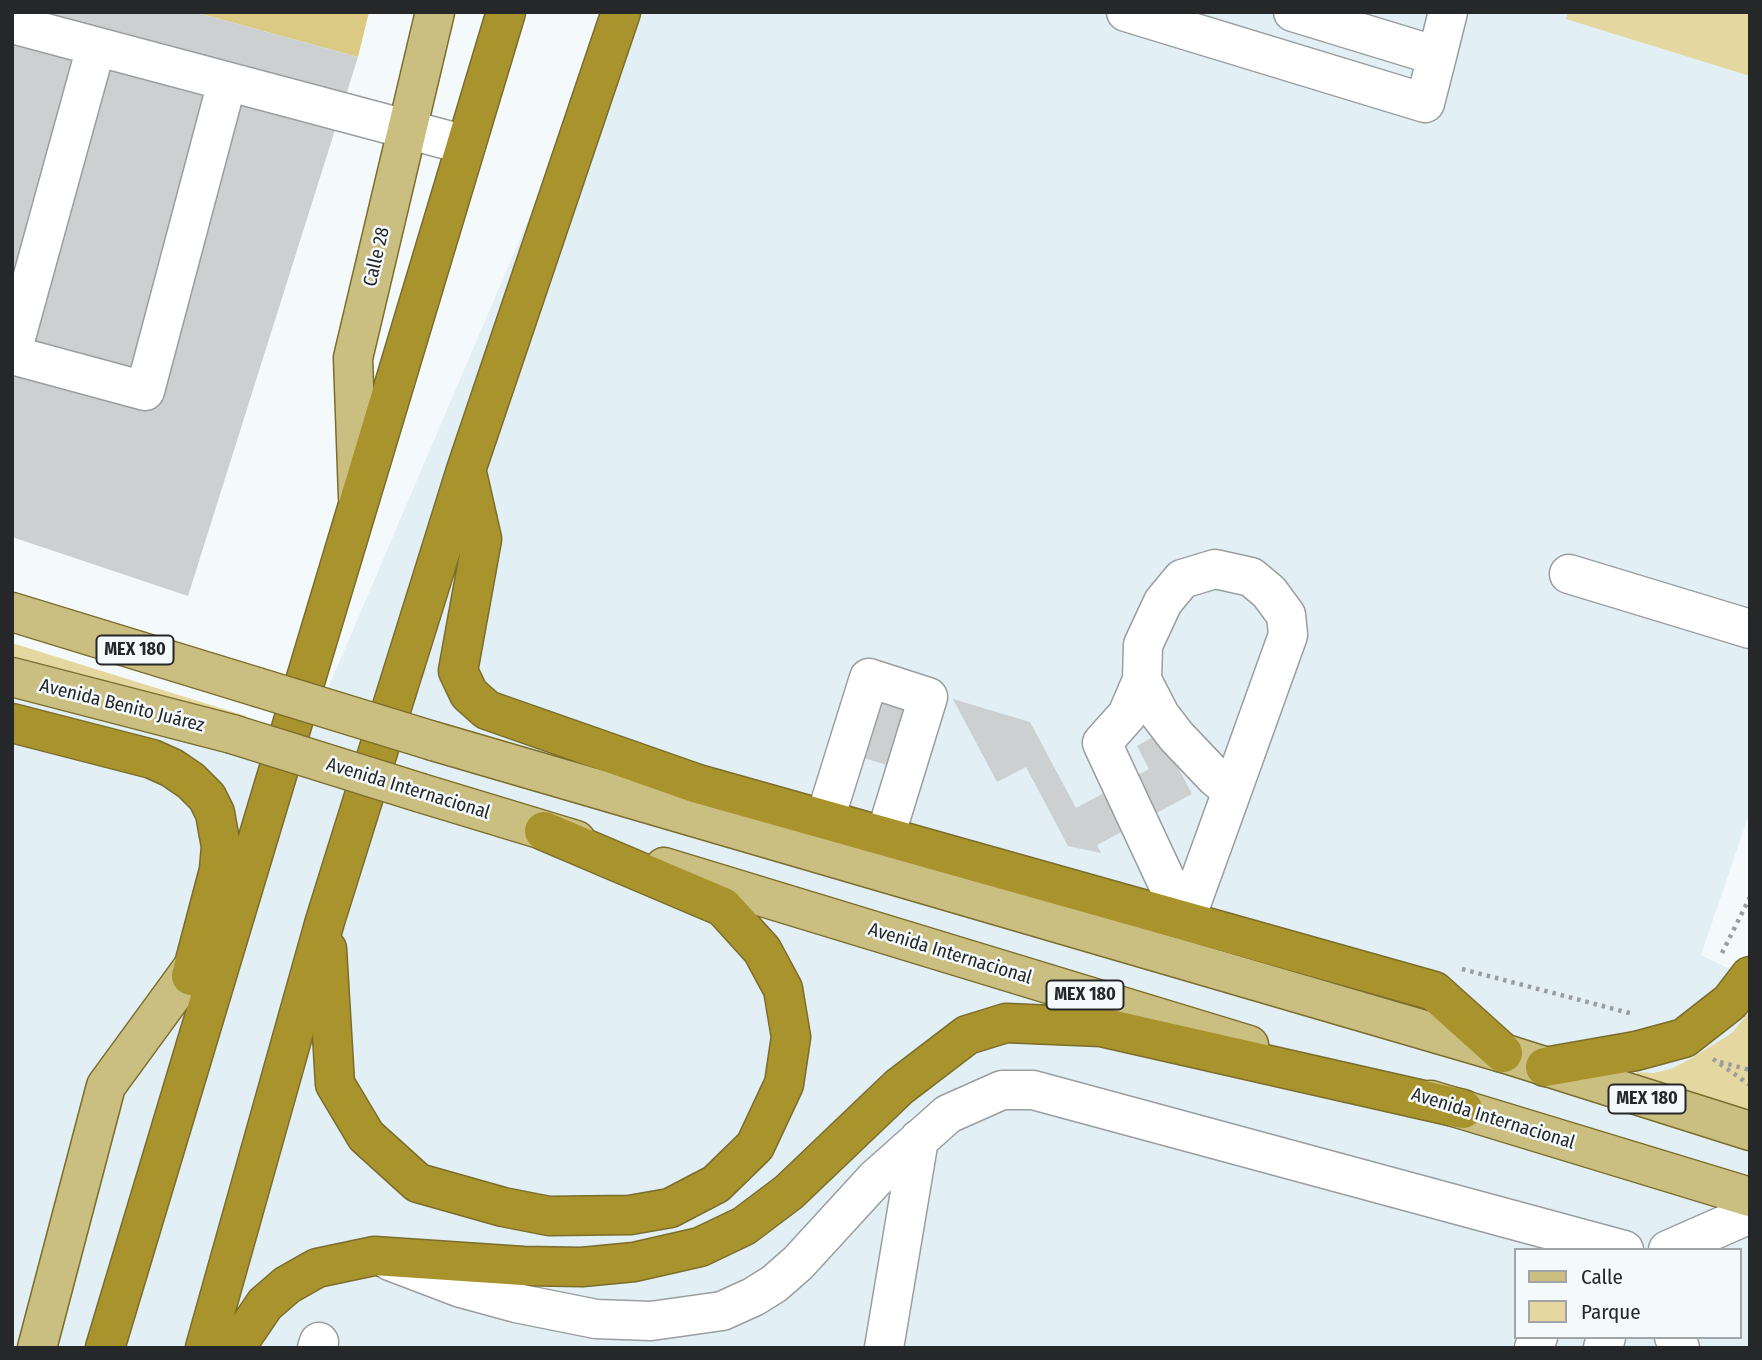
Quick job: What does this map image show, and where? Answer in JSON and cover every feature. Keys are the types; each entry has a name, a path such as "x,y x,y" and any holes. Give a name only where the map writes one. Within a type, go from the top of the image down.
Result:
{"highway":[{"path":"105,1348 506,12"},
{"path":"205,1348 325,920 466,470 621,12"},
{"path":"466,470 482,539 458,671 470,694 487,710 698,784 1434,991 1503,1053"},
{"path":"12,723 152,759 191,781 207,797 215,813 221,846 219,870 149,1135 151,1197"},
{"path":"325,920 335,1084 366,1136 418,1182 503,1207 549,1216 630,1214 670,1208 716,1184 755,1146 760,1137 784,1084 791,1037 783,989 762,950 723,907 544,831"},
{"path":"1545,1067 1636,1051 1684,1038 1730,1002 1734,968"},
{"path":"235,1348 265,1304 287,1285 317,1268 374,1256 523,1266 582,1267 634,1262 700,1247 744,1226 789,1192 899,1087 967,1035 1006,1023 1101,1027 1463,1109"}],"main road":[{"name":"Calle 28","path":"358,506 353,358 435,12"},
{"name":"MEX 180","path":"12,612 433,741 1503,1053 1750,1131"},
{"name":"Avenida Benito Juárez","path":"12,677 232,734"},
{"name":"Avenida Internacional","path":"232,734 1750,1197"},
{"path":"37,1348 106,1086 193,967"}],"street":[{"path":"1126,12 1200,23 1425,103 1448,12"},
{"path":"1293,12 1437,56"},
{"path":"12,24 466,145"},
{"path":"96,47 12,354 145,391 227,82"},
{"path":"1215,569 1251,578 1269,592 1286,615 1288,635 1185,921 1102,743 1127,715 1142,680 1143,645 1163,602 1182,579 1215,569"},
{"path":"1569,574 1750,629"},
{"path":"825,820 869,678 928,697 885,836"},
{"path":"1142,680 1160,715 1176,736 1232,791"},
{"path":"374,1256 483,1294 556,1313 596,1319 651,1321 722,1311 774,1284 798,1263 875,1179 948,1114 1002,1090 1033,1090 1568,1242 1610,1248"},
{"path":"884,1348 919,1139"},
{"path":"1673,1248 1750,1214"}],"path":[{"path":"1734,968 1750,897"},
{"path":"1449,965 1645,1016"},
{"path":"1706,1055 1750,1085"},
{"path":"1715,1060 1750,1070"}],"shaded area":[{"path":"194,12 369,12 358,57"},
{"path":"617,12 1750,12 1750,811 1701,955 1750,979 1750,1348 12,1348 12,685 297,761"}],"green space":[{"path":"1568,12 1750,12 1750,76 1566,19"},
{"path":"12,643 246,716 243,724 91,677 12,656"},
{"path":"1750,1011 1750,1111 1636,1075 1637,1072 1654,1073 1671,1069 1692,1058 1732,1033"}],"building":[{"path":"12,12 194,12 358,57 188,596 12,537"},
{"path":"846,689 936,717 919,775 828,747"},
{"path":"953,699 1030,722 1076,808 1149,769 1137,746 1160,733 1192,794 1097,845 1101,853 1068,846 1026,767 997,782"}]}
